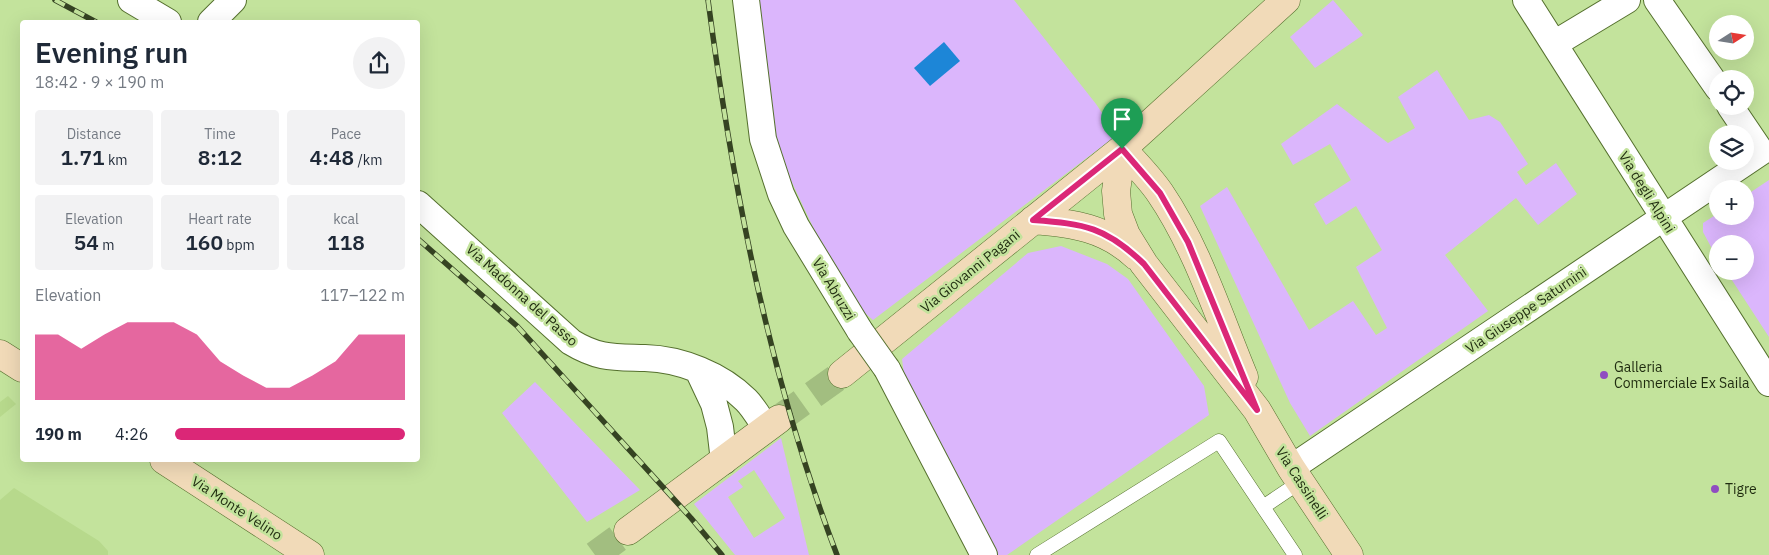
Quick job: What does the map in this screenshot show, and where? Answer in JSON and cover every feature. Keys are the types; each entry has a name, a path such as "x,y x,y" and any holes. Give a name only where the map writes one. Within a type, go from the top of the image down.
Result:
{"street":[{"path":"131,0 165,20"},
{"path":"213,20 233,0"},
{"name":"Via Abruzzi","path":"746,0 763,139 781,194 796,226 860,332 887,369 984,555"},
{"name":"Via Giovanni Pagani","path":"842,374 1122,149 1286,0"},
{"name":"Via degli Alpini","path":"1526,0 1769,383"},
{"path":"1554,44 1627,0"},
{"path":"1657,0 1709,75"},
{"name":"Via Giuseppe Saturnini","path":"1296,475 1663,218 1761,152 1736,115"},
{"name":"Via Cassinelli","path":"1122,149 1116,191 1118,214 1126,235 1144,264 1257,410 1296,475 1349,555"},
{"name":"Via Cassinelli","path":"1122,149 1160,193 1184,234 1257,410"},
{"name":"Via Madonna del Passo","path":"420,206 571,342 582,349 607,357 668,361 698,370 734,390 773,424"},
{"name":"Via Cassinelli","path":"1033,220 1068,223 1099,230 1122,243 1144,264"},
{"path":"0,354 20,367"},
{"path":"698,370 718,416 724,460"},
{"path":"628,531 773,424"},
{"name":"Via Monte Velino","path":"167,462 310,555"}],"lane":[{"path":"1038,555 1219,441 1295,555"},
{"path":"1263,507 1296,475"}],"shaded area":[{"path":"759,0 1014,0 1096,104 1117,135 873,320 860,309 828,259 771,138"},
{"path":"1333,0 1363,35 1315,68 1290,37"},
{"path":"1437,70 1469,120 1489,115 1500,122 1528,164 1517,172 1526,185 1556,163 1577,194 1538,225 1516,198 1445,255 1488,311 1310,436 1290,403 1200,206 1227,187 1309,330 1353,301 1376,335 1387,328 1356,267 1382,250 1356,206 1326,225 1314,204 1351,180 1330,144 1293,165 1281,144 1337,104 1388,143 1415,128 1398,97"},
{"path":"1769,180 1769,337 1732,280 1754,280 1754,235 1709,235 1709,243 1703,232 1703,223 1709,219 1709,225 1754,225 1754,190"},
{"path":"1061,246 1107,264 1128,279 1204,386 1209,415 1007,555 993,555 905,382 902,359 1028,253"},
{"path":"535,382 640,490 587,522 502,413"},
{"path":"8,396 16,404 0,417 0,402"},
{"path":"781,438 809,555 735,555 694,504","holes":["754,470 785,518 754,538 728,497 743,487 738,481"]},
{"path":"14,488 99,541 108,551 108,555 0,555 0,500"}],"water":[{"path":"944,42 960,61 930,86 914,68"}],"tunnel":[{"path":"779,419 842,374"},
{"path":"595,555 628,531"}],"railway":[{"path":"55,0 92,20"},
{"path":"708,0 729,141 756,282 792,420 813,488 837,555"},
{"path":"420,241 517,326 691,518 722,555"}],"place":[{"name":"Galleria Commerciale Ex Saila","path":"1604,375"},
{"name":"Tigre","path":"1715,489"}],"route":[{"path":"1122,149 1144,172 1160,193 1188,242 1257,410 1144,264 1122,243 1099,230 1068,223 1033,220 1122,149"}]}
